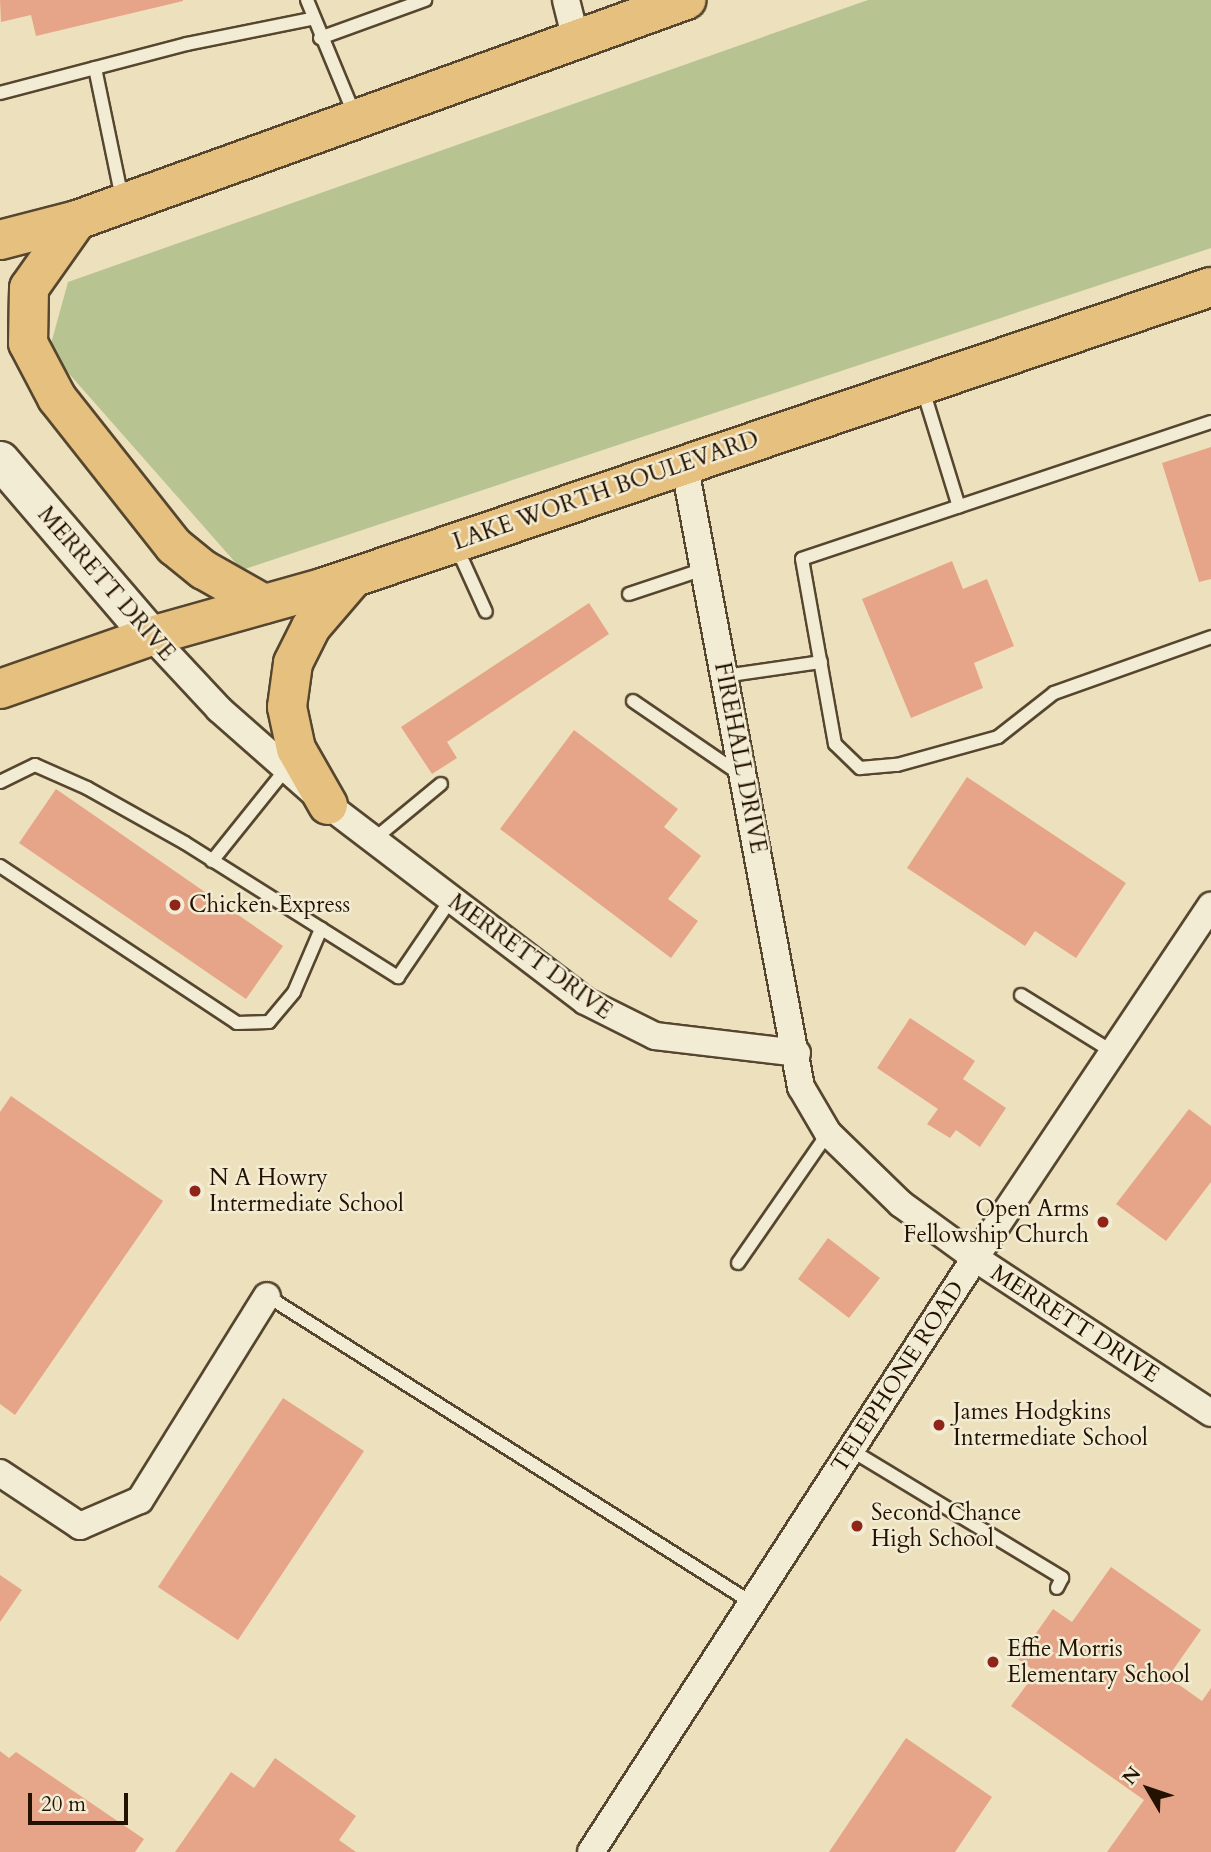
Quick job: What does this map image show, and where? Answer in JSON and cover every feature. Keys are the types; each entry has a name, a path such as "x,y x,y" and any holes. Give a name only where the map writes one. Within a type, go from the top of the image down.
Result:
{"highway":[{"path":"0,240 77,220 575,37 686,0"},
{"path":"77,220 29,288 28,343 57,398 174,546 204,570 264,604"},
{"name":"LAKE WORTH BOULEVARD","path":"0,689 150,636 353,578 684,463 1211,287"},
{"path":"328,805 296,750 287,707 293,663 311,627 353,578"}],"main road":[{"name":"MERRETT DRIVE","path":"0,460 150,636"}],"street":[{"path":"566,0 575,37"},
{"name":"FIREHALL DRIVE","path":"684,463 797,1053"},
{"name":"MERRETT DRIVE","path":"150,636 219,709 328,805 585,1001 626,1025 683,1043 797,1053 801,1087 828,1133 901,1204 975,1258 1211,1413"},
{"name":"TELEPHONE ROAD","path":"591,1852 975,1258 1211,906"},
{"path":"0,1473 80,1526 140,1500 267,1296"}],"lane":[{"path":"307,0 311,19 356,118"},
{"path":"320,37 393,6 425,0"},
{"path":"0,93 95,68 311,19"},
{"path":"95,68 124,203"},
{"path":"921,384 959,506"},
{"path":"1211,422 802,559 835,744 860,768 897,765 998,737 1054,693 1211,637"},
{"path":"455,542 486,612"},
{"path":"629,594 704,569"},
{"path":"724,676 821,662"},
{"path":"633,701 744,778"},
{"path":"0,782 35,765 87,789 212,861 398,977 451,899"},
{"path":"212,861 286,769"},
{"path":"373,840 441,785"},
{"path":"0,866 237,1023 269,1022 294,992 321,929"},
{"path":"1021,995 1114,1052"},
{"path":"738,1263 828,1133"},
{"path":"267,1296 752,1603"},
{"path":"851,1450 1062,1578 1058,1588"}],"green space":[{"path":"868,0 1211,0 1211,248 242,570 49,351 68,282"}],"building":[{"path":"0,0 183,1 36,36 31,15 1,22"},
{"path":"1211,447 1211,579 1199,582 1162,463"},
{"path":"952,561 963,589 987,579 1014,646 974,663 983,688 911,718 862,599"},
{"path":"589,603 609,634 447,742 457,758 432,774 401,727"},
{"path":"574,730 678,809 664,827 701,856 668,899 698,921 671,958 500,829"},
{"path":"967,777 1126,883 1076,958 1035,931 1025,946 907,868"},
{"path":"56,789 283,946 246,999 19,843"},
{"path":"910,1018 975,1061 963,1079 1006,1108 980,1147 956,1130 950,1138 927,1124 938,1109 877,1068"},
{"path":"11,1096 163,1201 15,1415 0,1404 0,1112"},
{"path":"1189,1109 1211,1126 1211,1182 1166,1241 1116,1204"},
{"path":"828,1238 880,1278 849,1318 798,1279"},
{"path":"283,1398 364,1451 238,1640 158,1587"},
{"path":"1111,1567 1201,1630 1168,1677 1202,1701 1211,1688 1211,1852 1107,1852 1144,1800 1011,1706 1036,1672 1018,1659 1053,1609 1072,1622"},
{"path":"0,1575 22,1590 0,1622"},
{"path":"906,1738 992,1797 955,1852 829,1852"},
{"path":"0,1751 9,1758 16,1752 144,1839 135,1852 0,1852"},
{"path":"275,1758 356,1816 339,1840 356,1852 175,1852 231,1772 254,1788"}],"place":[{"name":"Chicken Express","path":"175,905"},
{"name":"N A Howry Intermediate School","path":"195,1191"},
{"name":"Open Arms Fellowship Church","path":"1103,1222"},
{"name":"James Hodgkins Intermediate School","path":"939,1425"},
{"name":"Second Chance High School","path":"857,1526"},
{"name":"Effie Morris Elementary School","path":"993,1662"}]}
